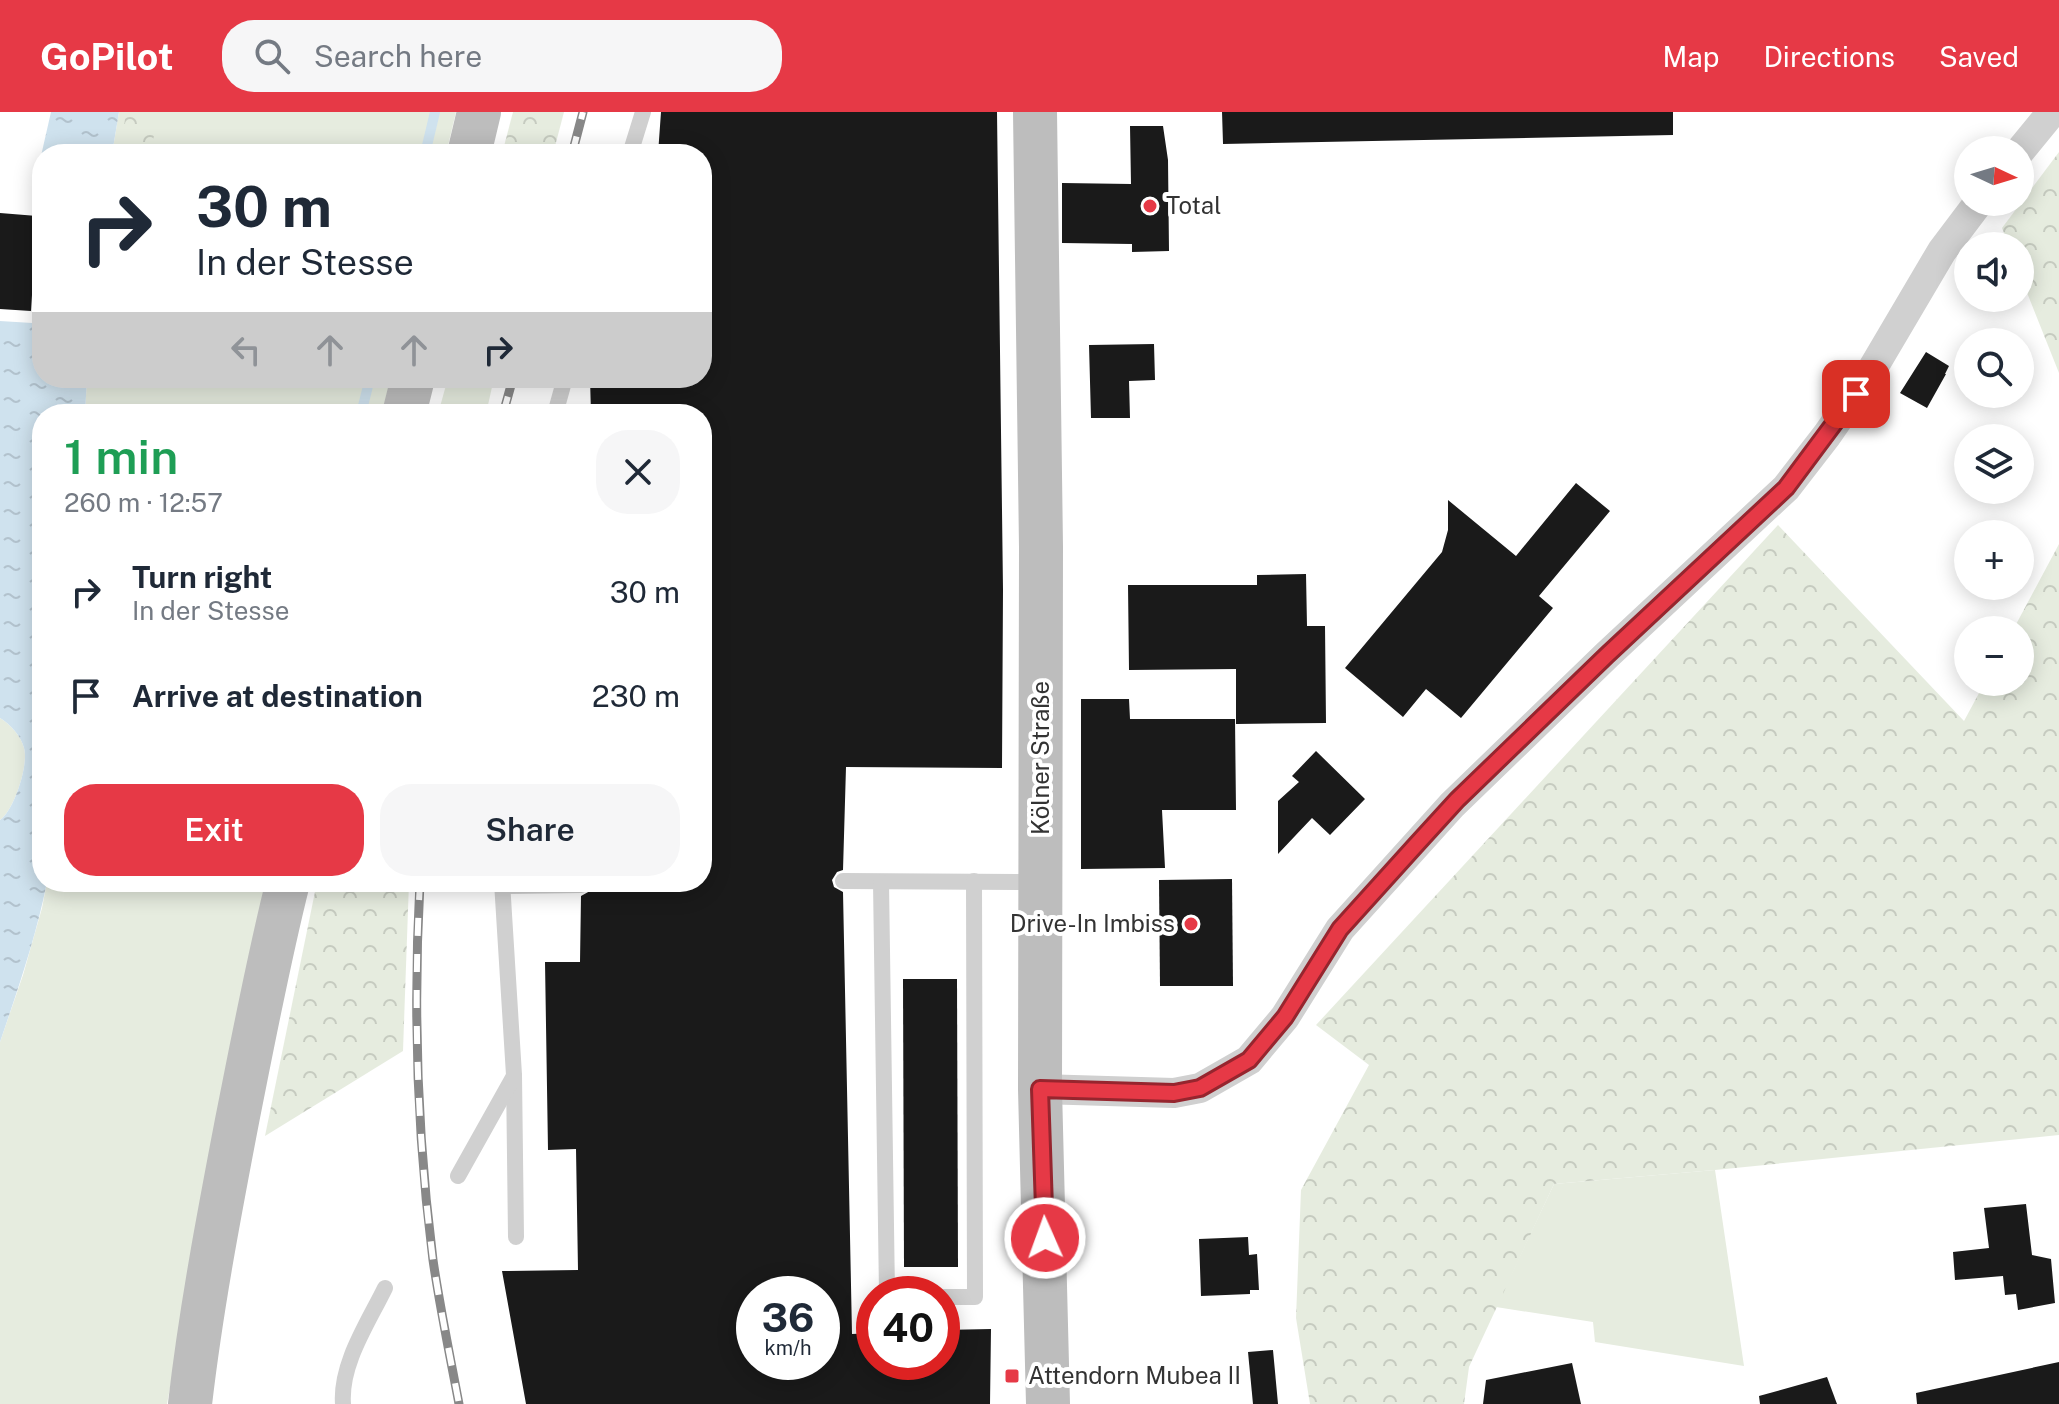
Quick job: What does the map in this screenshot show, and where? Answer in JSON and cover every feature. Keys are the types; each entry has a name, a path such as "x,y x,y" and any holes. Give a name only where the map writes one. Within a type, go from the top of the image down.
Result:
{"street":[{"path":"471,144 479,112"},
{"name":"Kölner Straße","path":"1035,112 1041,547 1040,1089 1048,1404"},
{"path":"2032,136 2052,112"},
{"path":"1040,1089 1174,1093 1200,1088 1249,1060 1285,1017 1340,929 1452,805 1786,488 1870,373 1942,251 1968,216"},
{"path":"190,1404 216,1227 286,892"}],"lane":[{"path":"633,144 643,112"},
{"path":"843,881 1040,882"},
{"path":"960,1297 975,1297 974,881"},
{"path":"881,882 887,1276"},
{"path":"502,892 514,1075 516,1237"},
{"path":"458,1176 514,1075"},
{"path":"343,1404 342,1390 351,1360 385,1288"}],"green space":[{"path":"119,112 456,112 448,144 114,144"},
{"path":"126,112 161,112 152,144 121,144"},
{"path":"513,112 564,112 556,144 505,144"},
{"path":"2059,152 2059,373 2034,310 2034,232 2004,232 2002,228 2011,216 2034,216 2034,185"},
{"path":"86,388 388,388 384,404 86,404"},
{"path":"445,388 492,388 488,404 441,404"},
{"path":"1778,525 1964,721 1977,696 2034,696 2034,616 2020,616 2029,600 2034,600 2034,591 2059,544 2059,1135 1554,1184 1469,1367 1464,1404 1310,1404 1296,1318 1301,1190 1369,1065 1316,1025"},
{"path":"0,718 18,735 25,755 15,797 0,820"},
{"path":"45,892 266,892 253,944 167,1404 0,1404 0,1042"},
{"path":"315,892 409,892 403,1051 265,1136"},
{"path":"1715,1170 1744,1366 1595,1342 1593,1322 1496,1307 1554,1184"}],"water":[{"path":"51,112 119,112 114,144 44,144"},
{"path":"0,321 32,323 32,388 86,388 86,404 32,404 32,892 45,892 32,943 0,1042 0,820 15,797 25,755 18,735 0,718"}],"building":[{"path":"661,112 997,112 1002,768 846,767 843,870 837,872 832,880 834,887 843,892 852,1334 856,1334 856,1380 960,1380 960,1330 991,1329 990,1404 526,1404 502,1271 578,1270 576,1149 548,1150 545,962 580,962 581,896 588,892 712,892 712,404 591,404 590,388 712,388 712,144 659,144"},
{"path":"1222,112 1673,112 1673,135 1223,144"},
{"path":"1130,126 1163,126 1168,160 1169,251 1132,252 1132,244 1062,243 1062,183 1131,184"},
{"path":"0,213 32,216 31,311 0,309"},
{"path":"1154,344 1155,380 1129,381 1130,418 1091,418 1089,345"},
{"path":"1926,352 1949,366 1927,408 1900,393"},
{"path":"1576,483 1610,511 1539,596 1553,608 1461,718 1426,689 1403,717 1345,668 1442,552 1448,530 1448,500 1516,556"},
{"path":"1306,574 1307,626 1325,626 1326,723 1236,724 1236,669 1129,670 1128,585 1257,585 1257,575"},
{"path":"1081,699 1129,699 1130,719 1235,719 1236,810 1162,810 1165,868 1081,869"},
{"path":"1316,751 1365,799 1330,835 1312,818 1278,854 1278,801 1299,782 1292,776"},
{"path":"1232,879 1233,986 1160,986 1159,880"},
{"path":"903,979 957,979 958,1267 904,1267"},
{"path":"2026,1204 2032,1255 2051,1259 2055,1303 2018,1310 2016,1294 2005,1295 2003,1276 1955,1280 1953,1252 1989,1248 1984,1208"},
{"path":"1248,1237 1249,1255 1257,1254 1259,1290 1250,1290 1250,1294 1201,1296 1199,1239"},
{"path":"1273,1350 1278,1404 1253,1404 1248,1352"},
{"path":"2059,1362 2059,1404 1917,1404 1916,1393"},
{"path":"1572,1363 1581,1404 1483,1404 1486,1380"},
{"path":"1827,1377 1837,1404 1760,1404 1759,1396"}],"waterway":[{"path":"427,144 435,112"},
{"path":"364,404 368,388"}],"railway":[{"path":"575,144 583,112"},
{"path":"506,404 510,388"},
{"path":"420,892 417,1024 423,1166 433,1260 459,1404"}],"place":[{"name":"Total","path":"1150,206"},
{"name":"Drive-In Imbiss","path":"1191,924"},
{"name":"Attendorn Mubea II","path":"1012,1376"}],"route":[{"path":"1045,1238 1040,1089 1174,1093 1200,1088 1249,1060 1285,1017 1340,929 1415,846 1457,800 1607,655 1786,488 1856,394"}]}
